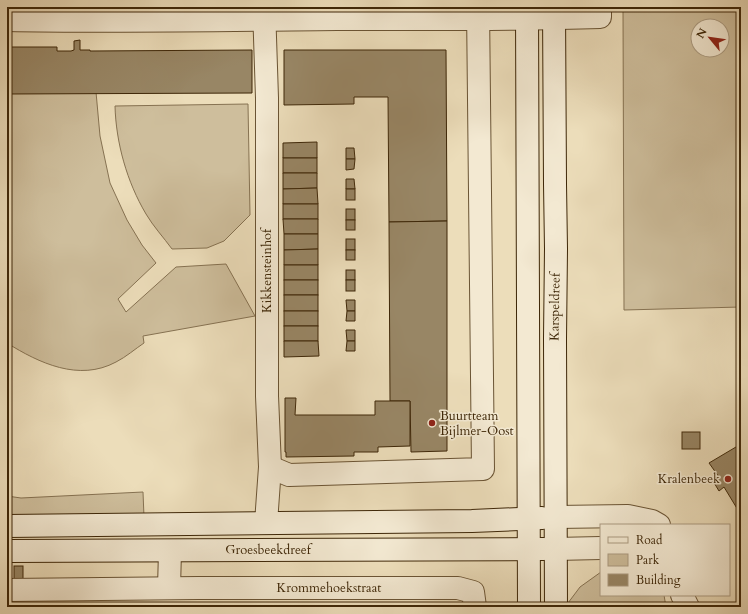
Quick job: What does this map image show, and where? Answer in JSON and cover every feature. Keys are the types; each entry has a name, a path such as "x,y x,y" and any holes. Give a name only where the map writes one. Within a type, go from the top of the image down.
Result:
{"street":[{"path":"7,20 102,22 264,13 600,12"},
{"name":"Kikkensteinhof","path":"264,13 267,98 267,396 270,467 266,522"},
{"path":"270,467 289,475 483,469 478,13"},
{"name":"Karspeldreef","path":"527,13 529,607"},
{"name":"Karspeldreef","path":"554,13 556,249 556,607"},
{"name":"Groesbeekdreef","path":"7,526 266,522 472,521 556,517 628,516 652,520 658,524"},
{"name":"Groesbeekdreef","path":"7,551 600,548"},
{"path":"169,588 170,551"},
{"name":"Krommehoekstraat","path":"7,590 169,588 458,588 473,592 475,607"},
{"path":"682,596 688,607"},
{"path":"697,596 697,607"}],"green space":[{"path":"741,7 741,307 624,310 623,8"},
{"path":"96,92 100,136 110,183 127,220 142,245 156,263 118,299 126,312 176,267 226,264 255,316 143,336 144,343 116,362 102,368 74,370 60,368 46,363 7,343 7,93"},
{"path":"248,104 250,215 224,241 207,248 172,249 149,218 133,189 120,148 115,106"},
{"path":"143,492 144,517 7,517 7,496 21,498"},
{"path":"600,573 600,596 664,596 666,607 565,607 580,587"}],"building":[{"path":"80,40 80,50 90,51 252,50 252,93 7,94 7,47 57,47 57,51 71,51 74,50 74,41"},
{"path":"284,50 446,50 447,221 389,222 388,97 354,97 354,104 284,105"},
{"path":"317,142 317,158 283,158 283,143"},
{"path":"346,148 354,148 355,159 346,159"},
{"path":"283,158 317,158 317,173 283,173"},
{"path":"346,159 355,159 354,169 346,170"},
{"path":"283,173 317,173 317,188 283,189"},
{"path":"346,179 354,179 355,189 346,189"},
{"path":"317,188 318,204 283,204 283,189"},
{"path":"346,189 355,189 355,200 346,200"},
{"path":"283,204 318,204 318,219 283,219"},
{"path":"346,209 355,209 355,220 346,220"},
{"path":"283,219 318,219 318,234 284,234"},
{"path":"346,220 355,220 355,230 346,230"},
{"path":"447,221 447,451 411,452 410,401 390,401 389,222"},
{"path":"284,234 318,234 318,249 284,250"},
{"path":"346,239 355,239 355,250 346,250"},
{"path":"318,249 318,265 284,265 284,250"},
{"path":"346,250 355,250 355,260 346,260"},
{"path":"284,265 318,265 318,280 284,280"},
{"path":"346,270 355,270 355,280 346,280"},
{"path":"284,280 318,280 318,295 284,295"},
{"path":"346,280 355,280 355,291 346,291"},
{"path":"284,295 318,295 318,311 284,311"},
{"path":"346,300 355,300 355,311 347,311"},
{"path":"284,311 318,311 318,326 284,326"},
{"path":"347,311 355,311 355,321 346,321"},
{"path":"284,326 318,326 318,341 284,341"},
{"path":"346,330 355,330 355,341 347,341"},
{"path":"284,341 318,341 319,356 284,357"},
{"path":"347,341 355,341 355,351 346,351"},
{"path":"285,398 296,398 295,415 375,415 375,401 410,401 410,446 378,447 378,452 354,452 354,456 286,457"},
{"path":"682,432 700,432 700,449 682,449"},
{"name":"Kralenbeek","path":"741,444 741,515 724,487 719,491 713,481 719,477 709,463"},
{"path":"14,566 23,566 23,581 14,581"}],"place":[{"name":"Buurtteam Bijlmer-Oost","path":"432,423"},
{"name":"Kralenbeek","path":"728,479"}]}
